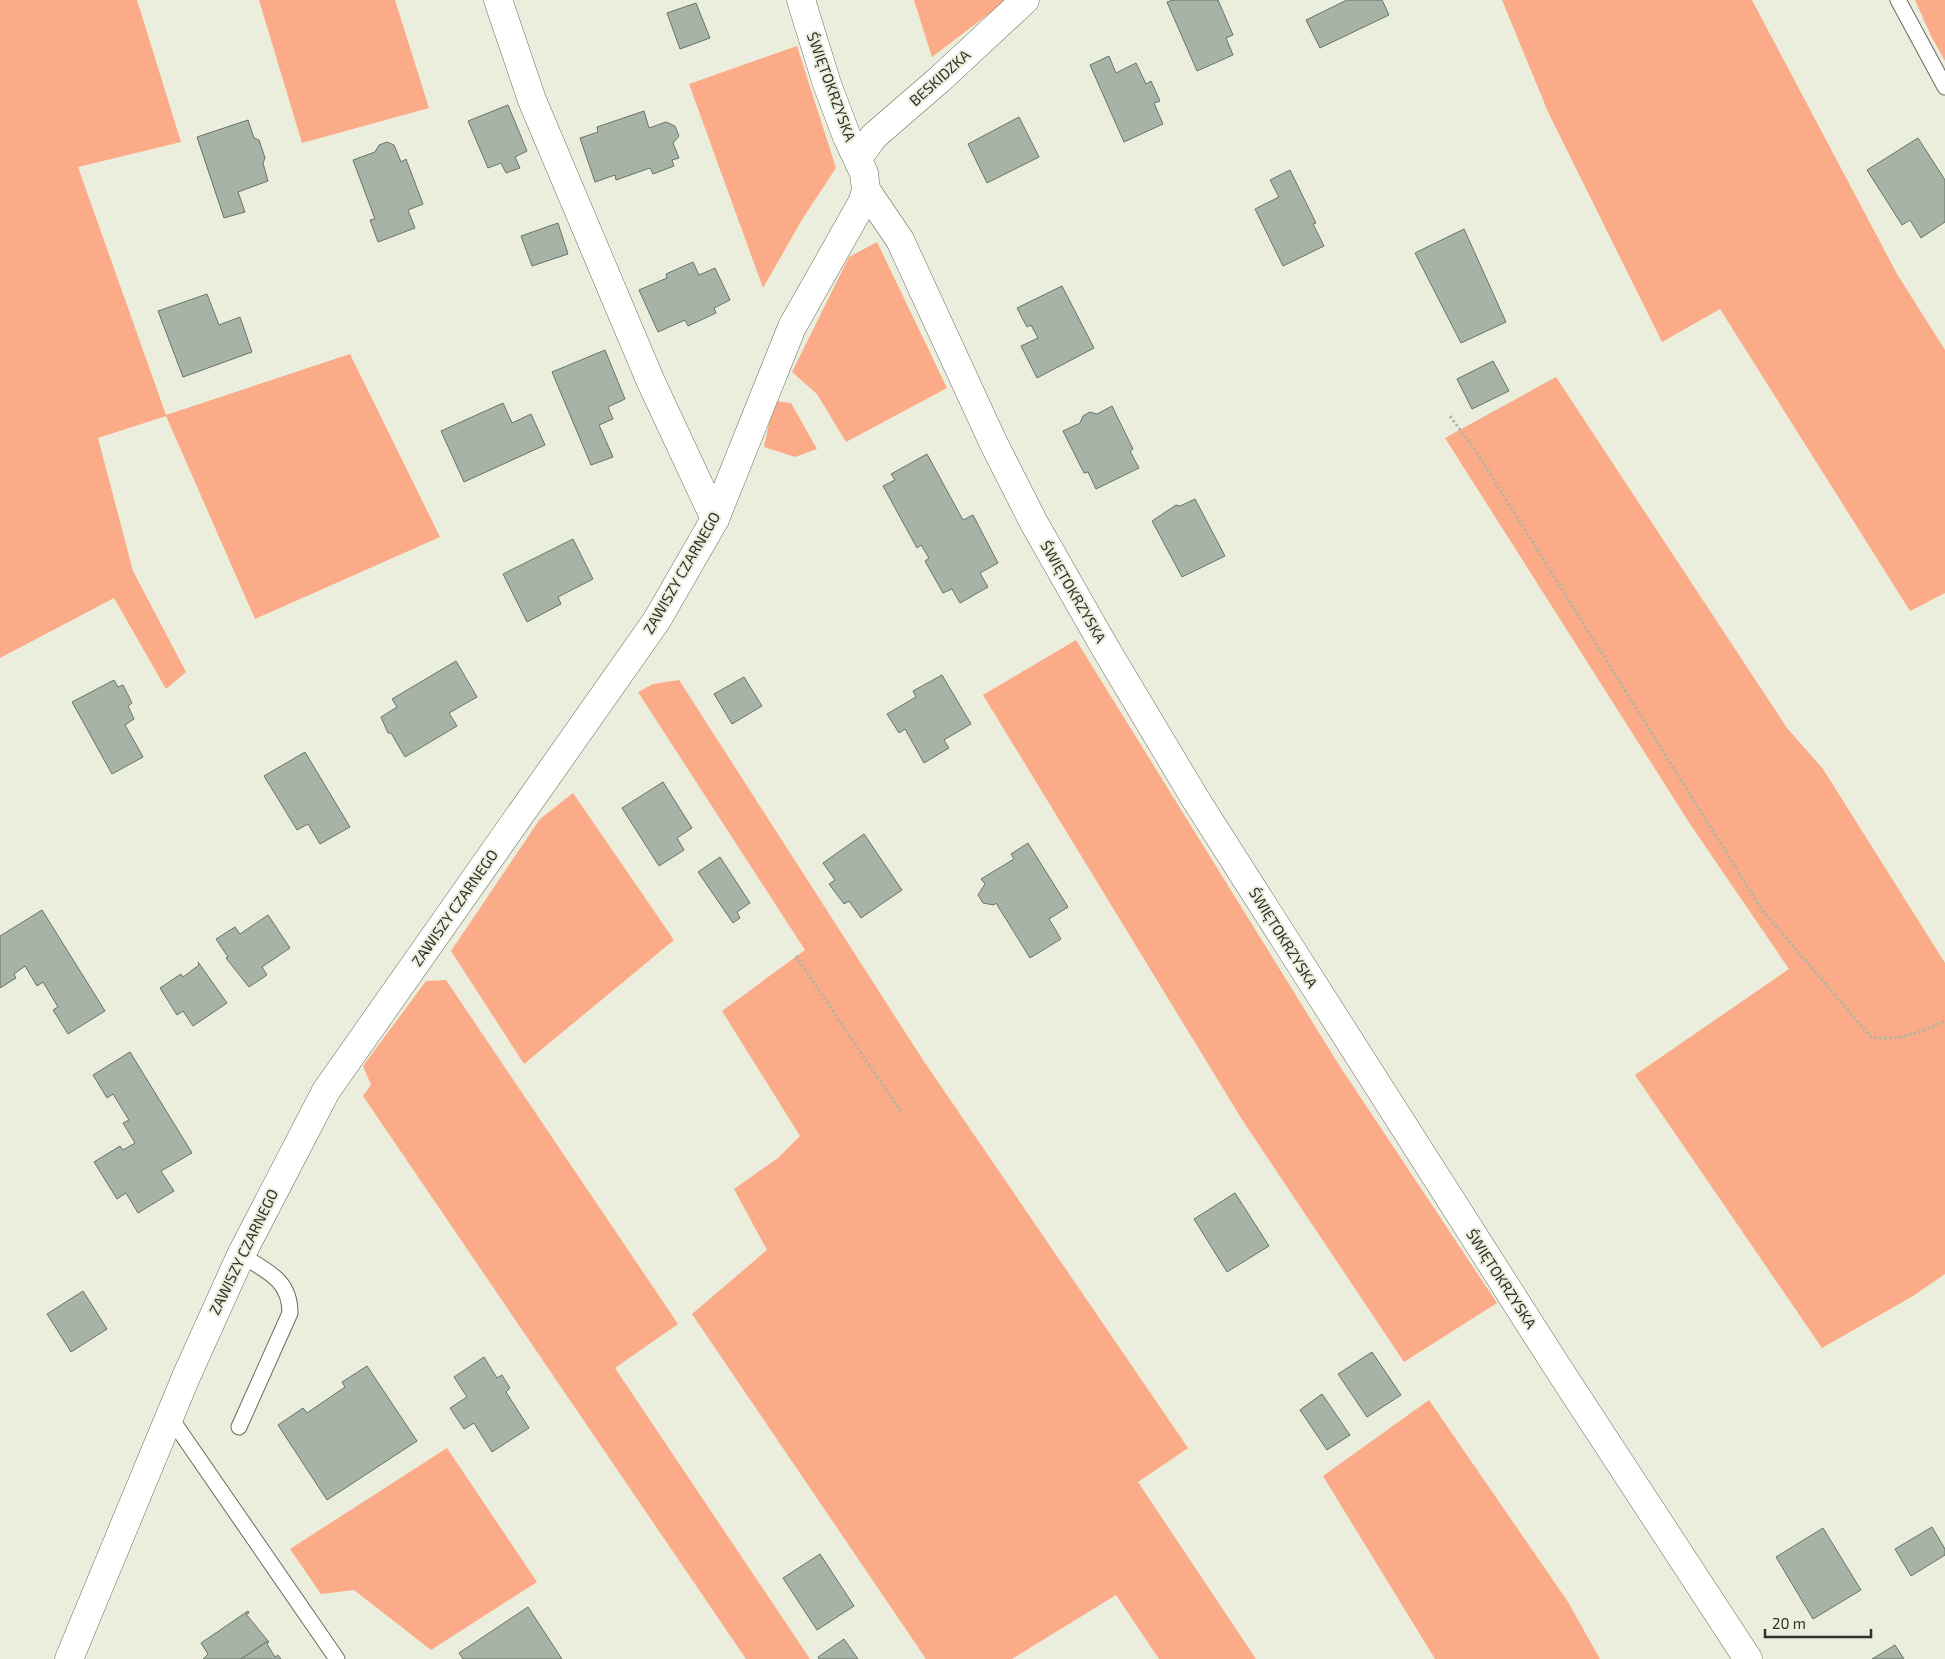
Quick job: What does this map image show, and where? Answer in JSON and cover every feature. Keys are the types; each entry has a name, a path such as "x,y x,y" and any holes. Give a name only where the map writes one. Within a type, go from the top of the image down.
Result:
{"street":[{"path":"498,0 532,100 651,382 714,519"},
{"name":"ŚWIĘTOKRZYSKA","path":"800,0 827,84 862,173 900,240 993,442 1034,523 1104,646 1196,800 1556,1365 1748,1659"},
{"name":"BESKIDZKA","path":"862,173 874,136 940,79 1025,0"},
{"name":"ZAWISZY CZARNEGO","path":"69,1659 170,1417 241,1255 326,1091 657,620 714,519 792,327 854,219 862,173"}],"lane":[{"path":"1898,0 1945,86"},
{"path":"239,1427 290,1313 290,1300 285,1288 278,1279 241,1255"},
{"path":"170,1417 337,1659"}],"path":[{"path":"1450,416 1477,454 1762,910 1871,1037 1888,1040 1917,1033 1945,1021"},
{"path":"796,956 900,1112"}],"shaded area":[{"path":"0,0 137,0 181,142 78,167 166,415 350,354 440,537 255,619 166,416 98,438 133,571 186,672 166,689 114,598 0,658"},
{"path":"259,0 395,0 429,108 302,143"},
{"path":"914,0 1007,0 932,57"},
{"path":"1502,0 1752,0 1897,274 1945,350 1945,593 1910,611 1720,309 1662,342 1548,112"},
{"path":"1915,0 1945,0 1945,61 1931,36"},
{"path":"797,46 836,168 803,218 763,288 689,84"},
{"path":"877,242 947,388 846,442 817,394 792,372 849,257"},
{"path":"1556,377 1787,728 1823,769 1945,963 1945,1274 1913,1296 1822,1348 1635,1075 1789,969 1690,824 1445,438"},
{"path":"774,401 791,403 817,449 795,457 764,447"},
{"path":"1076,640 1339,1065 1497,1303 1404,1362 1241,1118 983,695"},
{"path":"679,680 923,1060 1188,1448 1138,1482 1256,1659 1159,1659 1116,1595 1012,1659 926,1659 692,1314 767,1250 734,1189 778,1158 800,1136 722,1011 805,950 638,692 653,684"},
{"path":"573,793 674,940 524,1064 451,951 540,819"},
{"path":"446,980 678,1324 615,1368 810,1659 746,1659 363,1096 371,1085 363,1066 426,981"},
{"path":"1429,1400 1568,1602 1600,1659 1435,1659 1323,1476"},
{"path":"447,1448 537,1582 431,1650 354,1590 321,1594 290,1549"}],"building":[{"path":"1173,0 1218,0 1233,35 1226,38 1233,55 1197,71 1167,2"},
{"path":"1347,0 1382,0 1389,15 1320,48 1306,20"},
{"path":"696,3 710,38 680,49 667,13"},
{"path":"1109,56 1116,73 1136,63 1146,84 1151,81 1160,101 1154,103 1163,124 1124,142 1090,65"},
{"path":"508,105 527,151 515,157 520,168 506,173 501,163 488,168 468,121"},
{"path":"644,111 649,128 666,122 675,126 679,136 673,143 679,158 672,160 674,166 653,174 650,168 616,180 615,175 595,182 580,138 598,132 597,127"},
{"path":"1019,117 1039,157 987,183 968,144"},
{"path":"248,120 254,138 259,140 265,158 263,163 268,181 238,192 245,212 224,218 197,137"},
{"path":"1918,138 1945,180 1945,222 1921,238 1910,220 1902,225 1867,170"},
{"path":"387,142 394,145 401,162 406,159 423,204 408,210 415,228 378,242 370,220 375,219 353,160 375,152 379,145"},
{"path":"1290,170 1316,223 1313,224 1324,246 1283,266 1255,209 1279,197 1270,180"},
{"path":"558,223 568,254 532,266 521,236"},
{"path":"1464,229 1506,322 1461,343 1415,253"},
{"path":"693,262 699,275 715,268 730,300 714,308 716,313 688,326 685,320 658,332 639,290 667,278 666,274"},
{"path":"1062,286 1094,348 1037,378 1021,346 1038,338 1031,325 1027,327 1017,308"},
{"path":"207,294 219,325 240,317 252,352 183,377 158,311"},
{"path":"605,350 625,399 608,407 613,419 599,425 613,457 591,465 552,372"},
{"path":"1493,361 1509,391 1472,409 1457,379"},
{"path":"503,403 512,423 531,414 545,445 464,482 441,431"},
{"path":"1112,406 1133,449 1130,451 1139,468 1096,489 1088,472 1084,473 1063,431 1080,423 1083,416 1090,412 1097,414"},
{"path":"927,454 963,520 973,515 998,563 980,573 988,587 960,603 952,589 943,593 925,561 929,558 921,545 917,548 883,486 895,480 891,474"},
{"path":"1195,499 1225,556 1182,577 1152,521 1176,505 1180,506"},
{"path":"573,539 593,579 558,597 561,604 527,622 503,574"},
{"path":"456,661 477,697 449,713 457,726 405,757 391,733 388,733 381,717 397,707 392,699"},
{"path":"942,675 971,724 944,740 949,748 924,763 905,729 899,733 887,714 916,697 913,691"},
{"path":"744,677 762,706 732,724 714,694"},
{"path":"114,680 118,687 123,685 132,703 128,706 134,719 125,725 143,757 112,774 72,702"},
{"path":"305,752 350,827 320,844 308,824 297,830 264,776"},
{"path":"663,782 692,828 677,838 684,850 659,866 622,808"},
{"path":"864,834 902,890 861,918 849,901 844,904 829,884 835,880 823,863"},
{"path":"1028,843 1068,907 1049,919 1061,939 1030,958 996,903 994,905 983,903 978,895 985,884 981,879 1014,859 1011,854"},
{"path":"720,857 750,903 737,912 740,918 733,923 698,872"},
{"path":"42,910 105,1011 68,1034 53,1010 58,1007 43,982 37,986 25,966 14,974 16,978 0,988 0,936"},
{"path":"268,915 290,948 262,967 267,975 249,987 226,958 228,957 216,939 235,927 240,934"},
{"path":"198,962 227,1003 193,1026 183,1011 177,1015 160,988 181,974 183,977 199,965"},
{"path":"130,1052 192,1153 161,1171 174,1191 138,1213 126,1193 117,1199 94,1162 120,1146 123,1150 135,1143 123,1123 129,1120 113,1094 107,1098 93,1075"},
{"path":"1235,1193 1269,1246 1227,1272 1194,1219"},
{"path":"83,1291 107,1329 71,1352 47,1314"},
{"path":"1372,1352 1401,1395 1367,1417 1338,1374"},
{"path":"484,1357 497,1378 502,1375 510,1388 506,1392 529,1428 492,1452 474,1423 464,1429 450,1408 467,1397 454,1377"},
{"path":"367,1366 417,1441 327,1500 278,1425 303,1408 307,1413 345,1387 342,1382"},
{"path":"1322,1394 1350,1435 1327,1450 1300,1410"},
{"path":"1932,1527 1945,1549 1945,1555 1911,1576 1895,1549"},
{"path":"1823,1528 1861,1590 1813,1619 1776,1557"},
{"path":"820,1554 854,1606 817,1630 783,1578"},
{"path":"528,1607 562,1659 463,1659 459,1653"},
{"path":"248,1611 249,1613 246,1614 268,1641 241,1659 203,1659 208,1654 201,1643"},
{"path":"844,1639 858,1659 819,1659 818,1657"},
{"path":"268,1641 267,1644 275,1657 278,1655 281,1659 241,1659"},
{"path":"1895,1645 1904,1659 1872,1659"}]}
